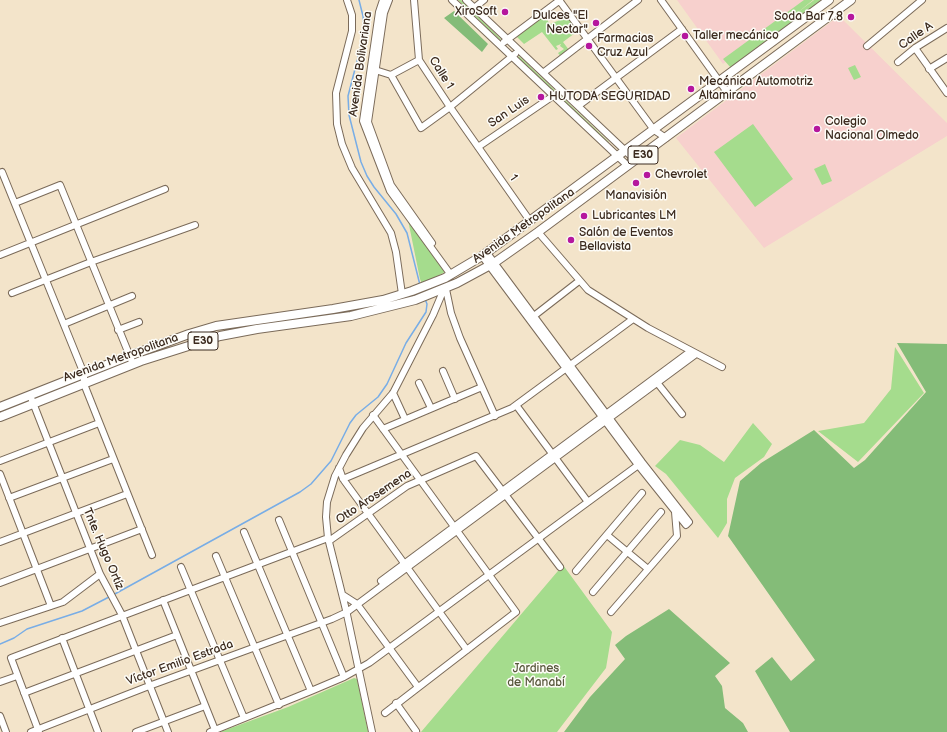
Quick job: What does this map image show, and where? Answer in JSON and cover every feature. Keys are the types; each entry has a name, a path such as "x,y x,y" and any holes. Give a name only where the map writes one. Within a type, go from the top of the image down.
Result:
{"highway":[{"name":"E30","path":"0,407 129,356 216,326 333,309 402,294 453,274 485,255 626,152 829,0"},
{"name":"Avenida Metropolitana","path":"0,417 132,364 220,336 351,316 415,300 445,289 491,265 538,232 851,0"},
{"path":"272,318 273,327"}],"street":[{"path":"347,0 352,15 352,30 336,93 337,124 342,144 354,172 391,234 396,252 402,294"},
{"name":"Avenida Bolivariana","path":"383,0 379,12 372,69 368,122 390,181 399,198 453,274"},
{"name":"Avenida Bolivariana","path":"372,69 384,13 389,0"},
{"name":"Calle 1","path":"414,0 419,60 478,147"},
{"path":"452,0 628,166"},
{"path":"466,0 635,160"},
{"path":"474,8 484,0"},
{"path":"500,45 560,0 654,130 666,138"},
{"path":"543,73 638,0"},
{"path":"661,0 728,92"},
{"path":"867,46 922,0"},
{"name":"Calle A","path":"898,62 915,48 947,28"},
{"path":"578,106 682,29"},
{"path":"915,48 947,93"},
{"path":"391,74 421,128 450,107 519,51"},
{"path":"929,69 947,58"},
{"path":"372,69 391,74 419,60"},
{"name":"San Luis","path":"478,147 553,96"},
{"name":"1","path":"478,147 530,221"},
{"path":"2,172 84,374 84,384 152,555"},
{"path":"15,203 60,185 132,364"},
{"path":"0,254 165,189"},
{"path":"12,293 91,262 195,225"},
{"path":"538,232 579,282 591,292 634,319 722,367"},
{"path":"485,255 491,265 675,512 686,525 689,522 640,464"},
{"path":"531,318 579,282"},
{"path":"372,732 343,595 329,539 326,517 327,502 339,468 356,438 393,393 445,289"},
{"path":"445,289 456,327 495,416"},
{"path":"428,295 437,307"},
{"path":"64,324 132,296"},
{"path":"343,479 495,416 516,405 634,319"},
{"path":"118,330 139,322"},
{"name":"Víctor Emilio Estrada","path":"31,732 38,731 89,709 149,686 338,616 694,352"},
{"path":"443,371 455,399"},
{"path":"656,381 682,414"},
{"path":"420,383 431,408"},
{"path":"383,429 482,388"},
{"path":"393,393 405,419"},
{"name":"Tnte. Hugo Ortíz","path":"30,395 89,550 121,614 168,732"},
{"path":"516,405 588,502"},
{"path":"374,415 454,529 516,612 385,713"},
{"path":"0,461 99,423"},
{"name":"Otto Arosemena","path":"17,676 11,658 121,614 225,578 329,539 419,480 476,456 504,493"},
{"path":"9,498 113,459"},
{"path":"163,600 205,706 213,731 279,705 359,669 640,464"},
{"path":"339,468 343,479 467,650"},
{"path":"0,474 51,606"},
{"path":"504,493 560,567"},
{"path":"576,571 642,493"},
{"path":"0,542 127,494"},
{"path":"593,592 661,512"},
{"path":"611,612 677,536 675,512"},
{"path":"279,520 344,677"},
{"path":"0,583 142,529"},
{"path":"244,532 311,691"},
{"path":"607,535 648,569"},
{"path":"216,556 279,705"},
{"path":"181,567 244,718"},
{"path":"0,622 71,598 88,582 100,574"},
{"path":"343,595 356,603 418,687"},
{"path":"24,693 177,635"},
{"path":"62,638 98,732"},
{"path":"0,682 17,676 38,731"},
{"path":"396,704 416,731"},
{"path":"136,732 205,706"},
{"path":"0,716 6,732"}],"shaded area":[{"path":"677,0 809,0 723,64"},
{"name":"Colegio Nacional Olmedo","path":"839,16 947,123 947,136 764,248 676,138"}],"green space":[{"path":"458,0 461,0 501,39 500,40"},
{"path":"804,0 813,0 797,13 814,0 823,0 731,68 723,59"},
{"path":"454,11 488,44 482,52 444,18"},
{"path":"567,13 579,30 563,42 569,50 561,57 558,53 564,49 560,46 561,44 556,46 558,49 556,50 542,32 524,44 516,36 544,16 550,24 565,18 564,15"},
{"path":"519,56 609,142 518,58"},
{"path":"855,65 861,77 854,80 848,68"},
{"path":"753,124 793,179 755,207 714,152"},
{"path":"825,164 832,181 822,185 814,169"},
{"path":"408,220 445,272 422,284 420,279"},
{"path":"897,343 947,344 947,732 790,732 755,671 772,657 791,681 815,660 728,536 740,481 761,463 814,430 854,468 865,460 926,392"},
{"path":"895,347 924,393 858,462 818,431 864,423 891,389"},
{"path":"753,423 772,444 764,457 735,478 727,499 727,523 718,538 666,474 655,466 680,440 700,445 724,462"},
{"name":"Jardines de Manabí","path":"563,565 612,632 606,668 557,732 421,732"},
{"path":"669,609 730,663 715,676 722,686 725,708 743,723 748,732 564,732 590,697 625,659 615,645 626,636"},
{"path":"354,678 357,679 368,732 220,732 288,707"}],"waterway":[{"path":"359,0 363,16 364,30 348,96 349,115 361,162 367,176 396,214 407,233 420,285"},
{"path":"113,595 300,492 311,484 331,461 350,423 356,415 378,397 387,384 406,343 426,312 427,304 425,299"},
{"path":"0,644 14,638 27,629 82,611 109,597"}],"place":[{"name":"XiroSoft","path":"505,12"},
{"name":"Soda Bar 7.8","path":"851,17"},
{"name":"Dulces \"El Nectar\"","path":"596,23"},
{"name":"Taller mecánico","path":"685,36"},
{"name":"Farmacias Cruz Azul","path":"589,46"},
{"name":"Mecánica Automotriz Altamirano","path":"691,89"},
{"name":"HUTODA SEGURIDAD","path":"541,97"},
{"name":"Colegio Nacional Olmedo","path":"817,129"},
{"name":"Chevrolet","path":"647,175"},
{"name":"Manavisión","path":"636,183"},
{"name":"Lubricantes LM","path":"584,216"},
{"name":"Salón de Eventos Bellavista","path":"571,240"}]}
